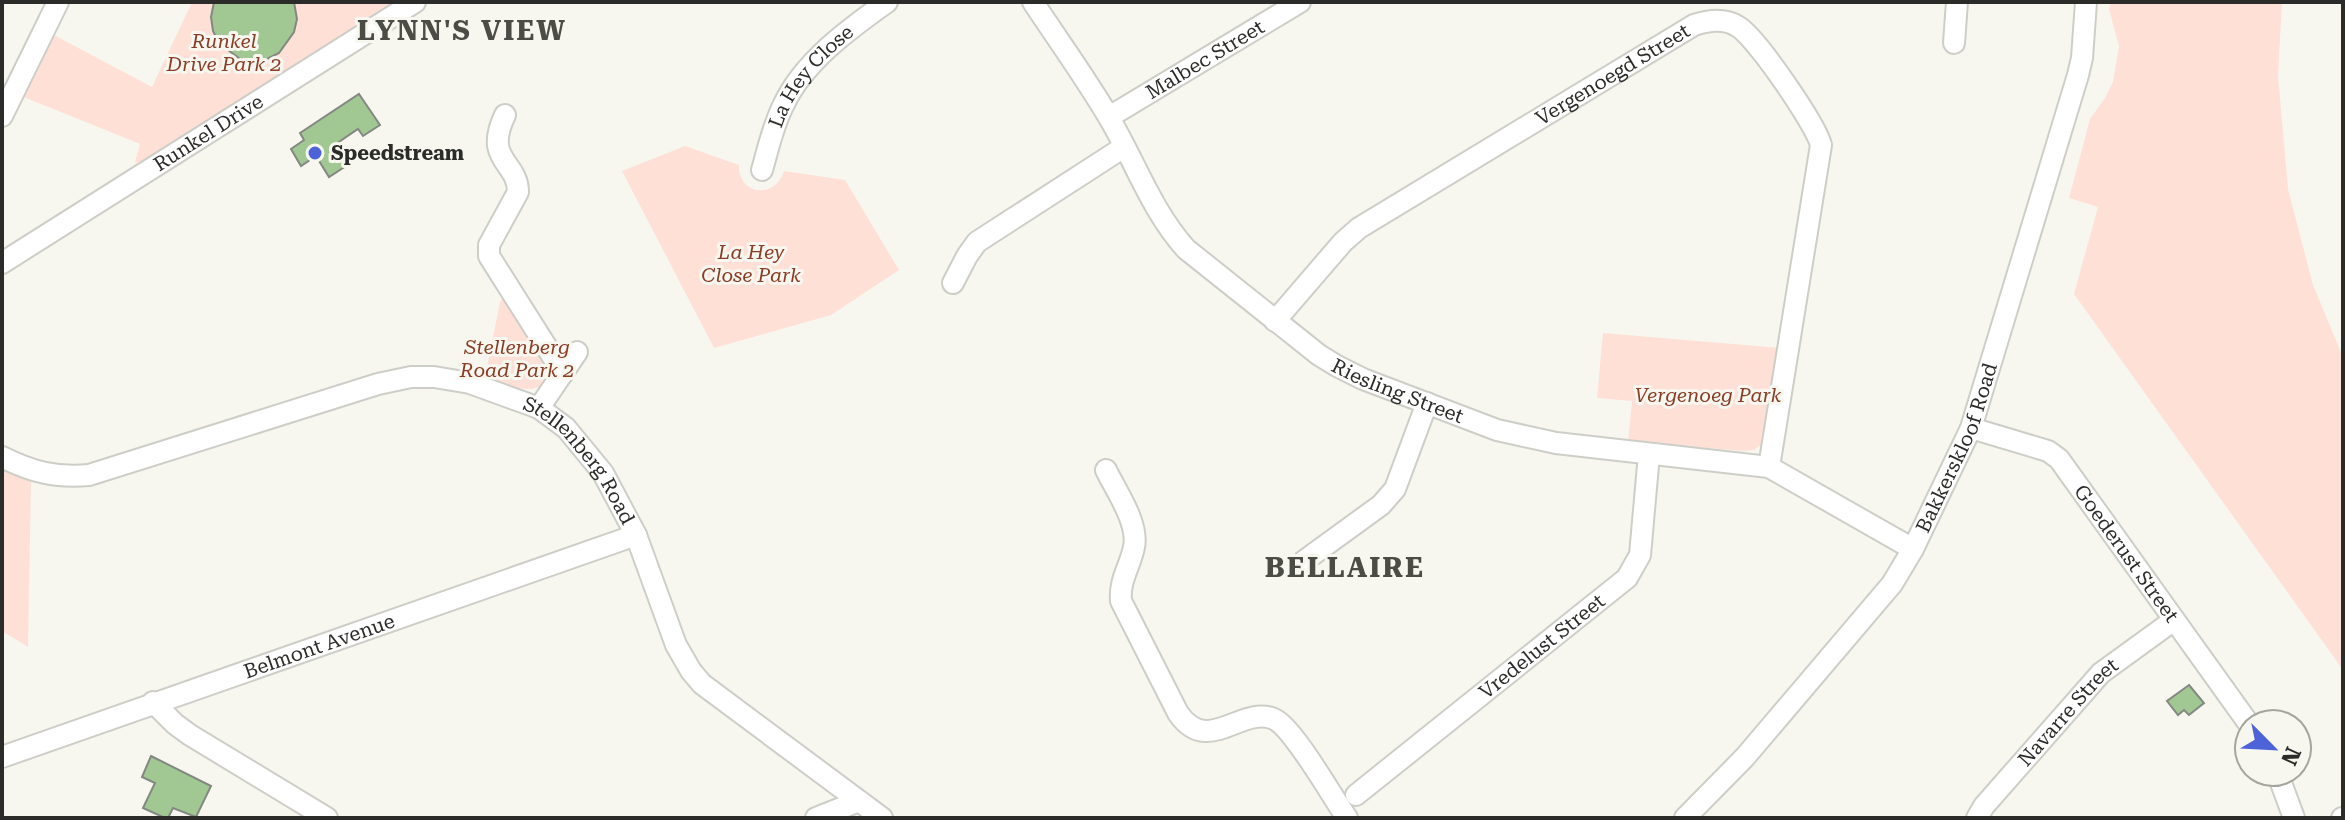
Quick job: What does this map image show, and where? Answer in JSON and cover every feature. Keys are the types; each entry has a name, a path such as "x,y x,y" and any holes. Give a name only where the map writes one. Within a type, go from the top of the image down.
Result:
{"street":[{"path":"2,116 58,2"},
{"name":"Runkel Drive","path":"2,263 415,2"},
{"name":"La Hey Close","path":"762,170 775,126 792,89 841,37 887,2"},
{"name":"Riesling Street","path":"1033,2 1109,117 1173,234 1186,249 1319,355 1363,379 1497,430 1525,437 1769,467 1913,549"},
{"name":"Malbec Street","path":"1109,117 1300,2"},
{"path":"1954,43 1957,2"},
{"name":"Bakkerskloof Road","path":"1685,818 1745,757 1892,584 1913,549 1971,428 2078,75 2086,2"},
{"name":"Vergenoegd Street","path":"1275,321 1343,242 1359,228 1694,25 1712,20 1730,23 1751,37 1811,123 1821,145 1769,467"},
{"path":"505,115 497,140 518,192 489,245 489,256 563,373"},
{"path":"953,283 977,242 1124,147"},
{"path":"539,408 577,352"},
{"name":"Stellenberg Road","path":"2,457 45,474 66,477 89,475 349,393 411,377 470,383 539,408 566,428 603,473 636,535 676,645 697,678 882,818"},
{"path":"1304,561 1381,505 1395,489 1427,403"},
{"name":"Goederust Street","path":"1971,428 2048,451 2059,459 2237,708"},
{"name":"Vredelust Street","path":"1356,795 1627,578 1640,555 1649,454"},
{"path":"1106,470 1135,536 1134,548 1120,587 1121,601 1178,713 1186,724 1203,731 1262,716 1281,723 1347,818"},
{"name":"Belmont Avenue","path":"2,757 636,535"},
{"name":"Navarre Street","path":"1977,818 1984,806 2101,673 2174,620"},
{"path":"153,702 190,735 327,818"},
{"path":"2283,788 2294,818"},
{"path":"816,818 859,801"}],"green space":[{"name":"Runkel Drive Park 2","path":"192,2 397,2 142,164 135,162 140,144 21,96 52,34 152,87"},
{"path":"2111,2 2282,2 2278,75 2288,189 2313,285 2343,357 2343,670 2074,294 2098,207 2069,198 2090,119 2113,82 2119,46 2109,9"},
{"name":"La Hey Close Park","path":"685,146 739,165 744,183 758,190 773,187 784,171 845,180 899,270 831,315 714,348 622,171"},
{"name":"Stellenberg Road Park 2","path":"506,293 551,371 547,381 532,389 514,387 485,377 500,302"},
{"name":"Vergenoeg Park","path":"1603,333 1780,348 1762,444 1754,450 1744,451 1628,441 1632,401 1597,398"},
{"path":"2,468 31,481 28,647 2,631"}],"building":[{"path":"214,2 294,2 297,19 294,32 279,53 267,59 240,59 219,43 213,31 211,17"},
{"path":"359,94 380,125 363,136 358,129 333,146 346,166 329,177 316,156 301,166 291,149 304,140 300,133"},
{"path":"2189,685 2204,703 2189,715 2184,710 2178,715 2167,701"},
{"path":"151,756 211,786 196,817 173,808 165,818 143,808 155,783 142,777"}],"place":[{"name":"Speedstream","path":"315,153"}],"district":[{"name":"LYNN'S VIEW","path":"462,30"},
{"name":"BELLAIRE","path":"1345,567"}]}
